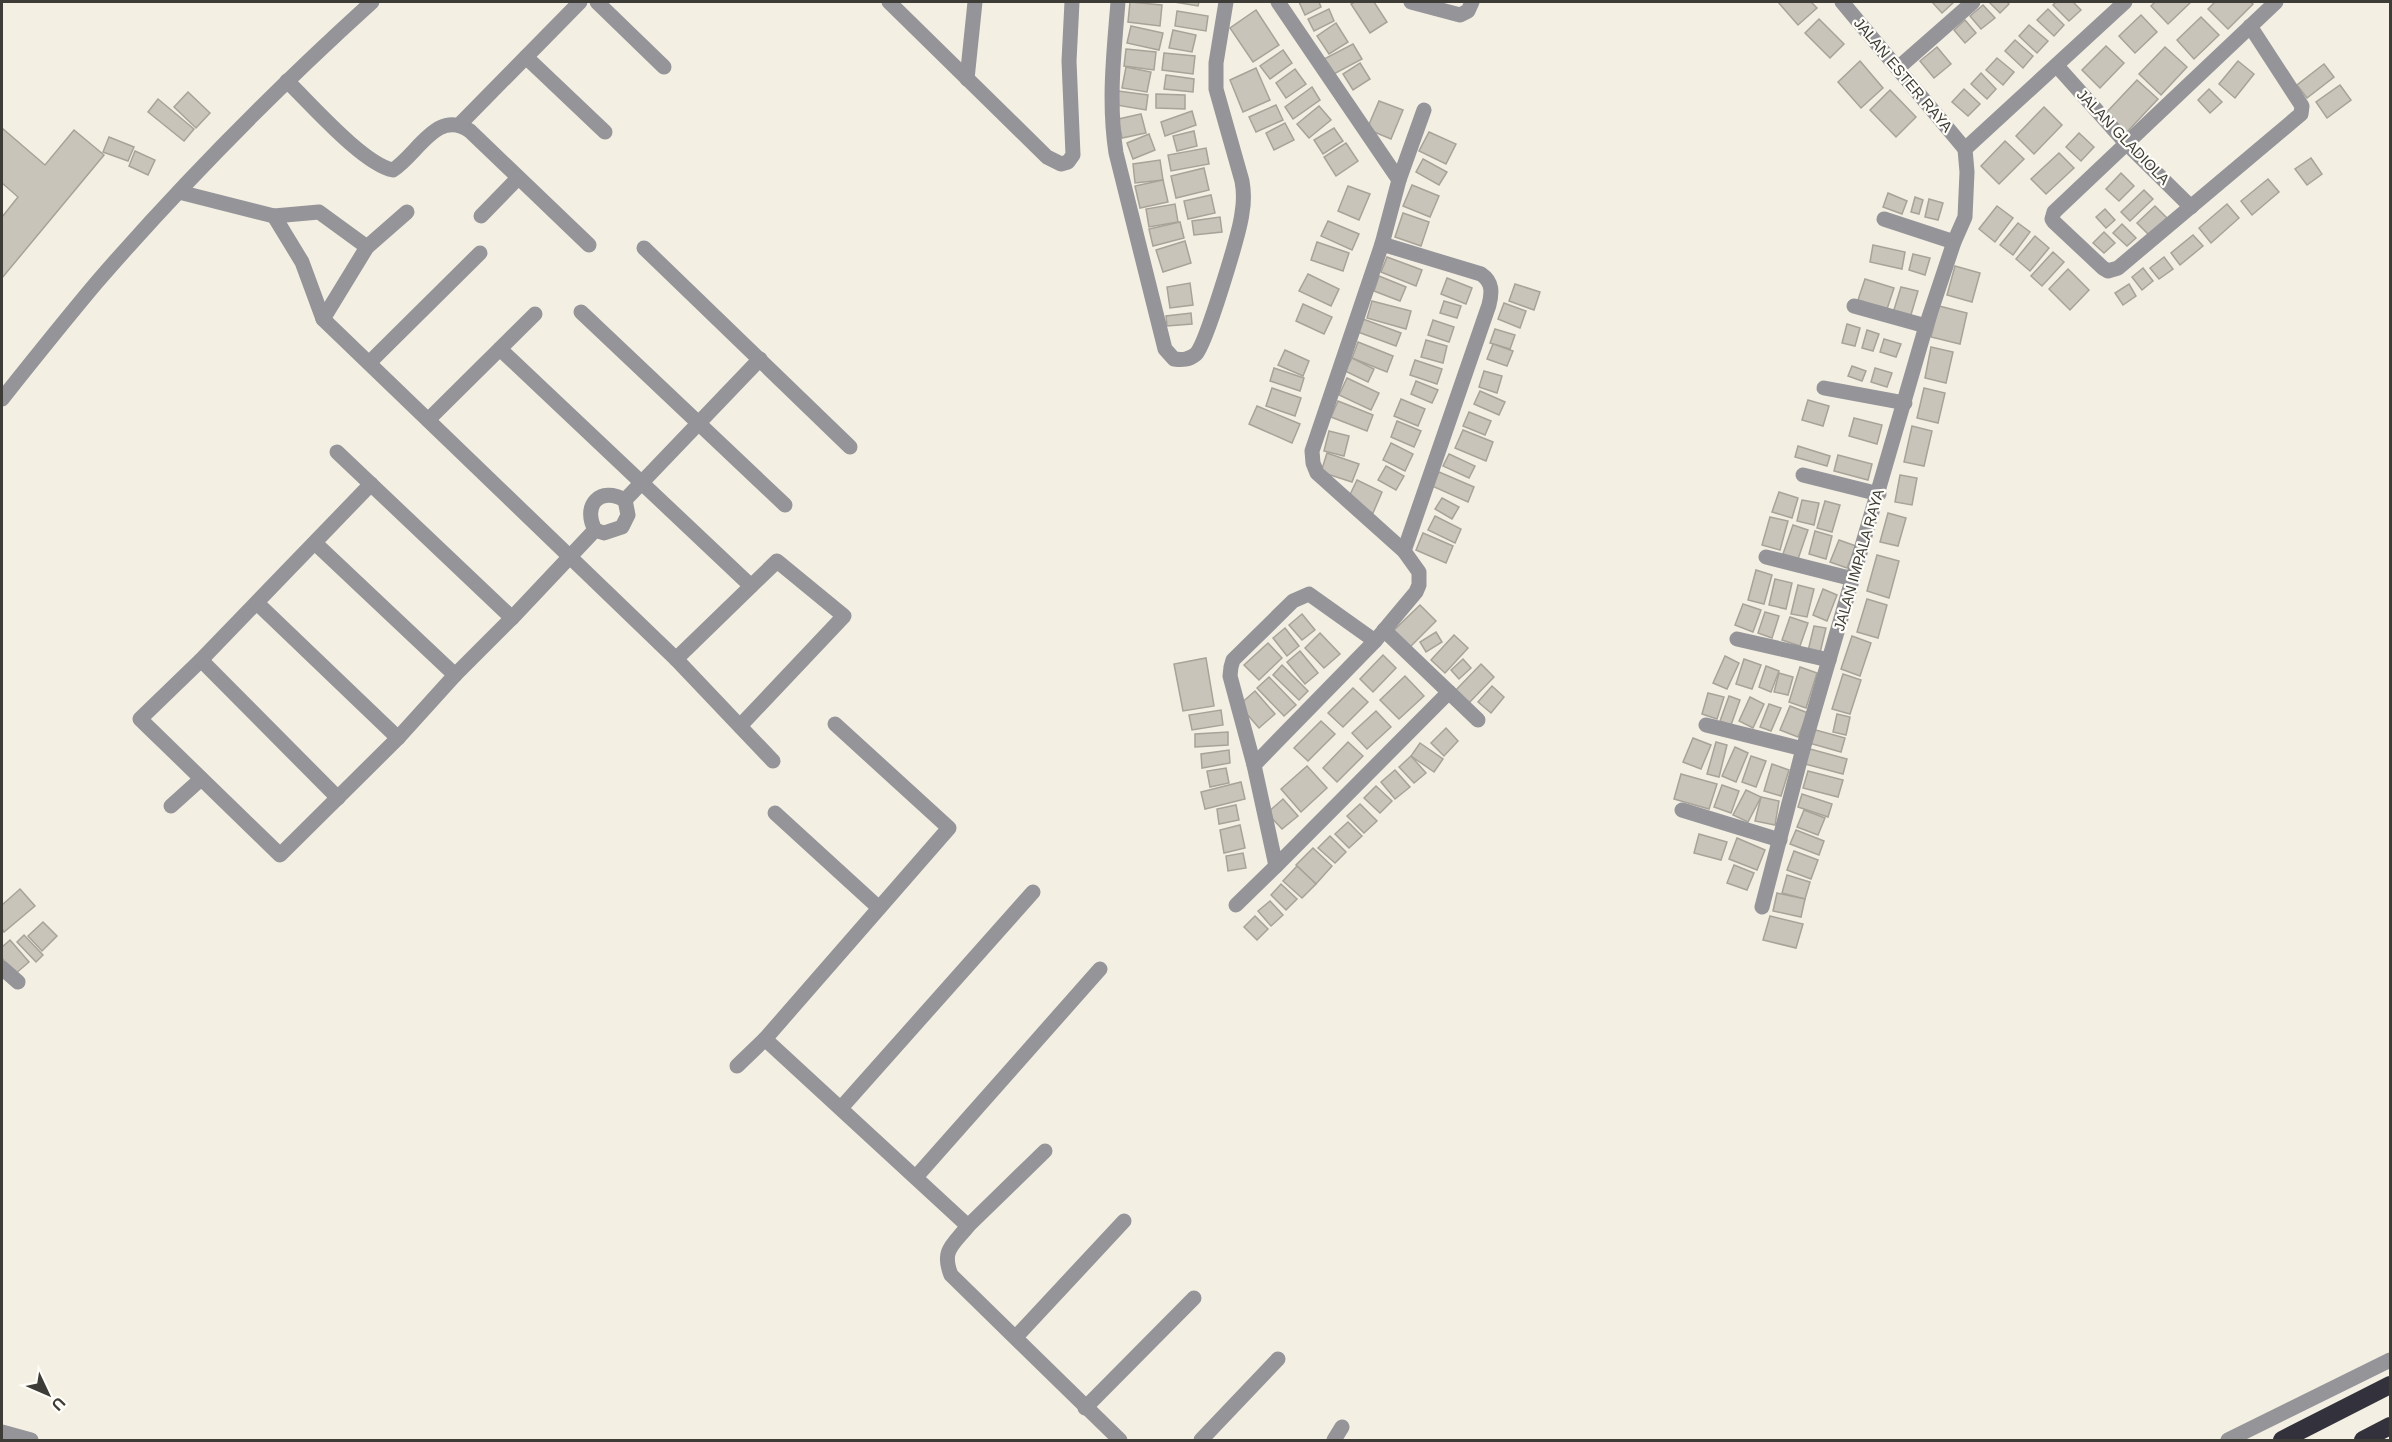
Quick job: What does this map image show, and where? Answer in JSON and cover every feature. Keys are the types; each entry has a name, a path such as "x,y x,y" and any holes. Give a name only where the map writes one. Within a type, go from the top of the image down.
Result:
{"highway":[{"path":"2282,1440 2391,1385"},
{"path":"2363,1440 2391,1426"}],"street":[{"path":"2,399 98,281 179,192 287,81 372,2"},
{"path":"460,124 580,2"},
{"path":"597,2 664,67"},
{"path":"889,2 1047,157 1061,164 1068,162 1073,155 1074,146 1070,61 1072,2"},
{"path":"967,79 975,2"},
{"path":"1118,2 1111,91 1111,125 1116,153 1165,350 1174,359 1185,360 1194,356 1200,346 1215,308 1242,215 1244,196 1242,181 1216,89 1216,63 1227,2"},
{"path":"1278,2 1399,180"},
{"path":"1411,2 1460,15 1468,11 1472,2"},
{"name":"JALAN ESTER RAYA","path":"1842,2 1965,150"},
{"path":"1898,69 1973,2"},
{"path":"1965,150 2125,2"},
{"path":"2250,26 2302,106 2302,112 2113,270 2103,268 2054,222 2052,215 2125,142 2250,26 2276,2"},
{"path":"526,57 605,132"},
{"name":"JALAN GLADIOLA","path":"2056,66 2125,142 2191,207"},
{"path":"287,81 362,153 384,168 393,170 402,164 435,130 444,125 460,124 589,245"},
{"path":"1254,765 1379,636 1416,592 1419,585 1419,572 1404,551 1317,473 1311,450 1382,244 1399,180 1424,110"},
{"name":"JALAN IMPALA RAYA","path":"1762,907 1803,749 1926,326 1954,242 1965,217 1967,172 1965,150"},
{"path":"481,216 518,178"},
{"path":"179,192 274,216 319,212 367,247"},
{"path":"323,319 367,247 407,212"},
{"path":"274,216 302,262 323,319 676,659 773,761"},
{"path":"1884,219 1954,242"},
{"path":"1382,244 1481,274 1487,278 1491,286 1489,305 1404,551"},
{"path":"644,248 850,447"},
{"path":"369,363 480,253"},
{"path":"1854,306 1926,326"},
{"path":"581,312 784,505"},
{"path":"428,420 535,314"},
{"path":"500,349 751,586"},
{"path":"625,500 760,359"},
{"path":"1824,387 1905,403"},
{"path":"337,452 512,618"},
{"path":"1803,475 1879,494"},
{"path":"371,484 201,660 140,719 280,855 398,738 455,675 595,530"},
{"path":"607,494 617,495 625,500 628,515 622,526 604,533 595,530 589,512 595,500 607,494"},
{"path":"315,543 455,675"},
{"path":"1766,557 1853,579"},
{"path":"676,659 777,561 844,616 740,726"},
{"path":"1276,866 1254,765 1230,676 1233,660 1293,600 1309,594 1379,636 1449,692 1478,720"},
{"path":"257,603 398,738"},
{"path":"1737,639 1829,660"},
{"path":"201,660 338,798"},
{"path":"1236,905 1449,692"},
{"path":"737,1066 765,1039 949,828 835,723"},
{"path":"1706,725 1803,749"},
{"path":"171,806 201,779"},
{"path":"1682,810 1780,840"},
{"path":"775,813 879,908"},
{"path":"841,1108 1033,892"},
{"path":"2,968 18,982"},
{"path":"916,1177 1100,969"},
{"path":"765,1039 968,1226"},
{"path":"1045,1151 968,1226 947,1252 946,1261 951,1275 1120,1440"},
{"path":"1016,1337 1124,1221"},
{"path":"1085,1408 1194,1298"},
{"path":"1201,1440 1278,1359"},
{"path":"2228,1440 2391,1360"},
{"path":"1334,1440 1342,1426"},
{"path":"2,1432 31,1440"}],"building":[{"path":"1130,2 1162,5 1160,26 1128,22"},
{"path":"1174,2 1199,2 1198,6"},
{"path":"1299,2 1319,2 1321,7 1305,15"},
{"path":"1374,2 1387,22 1370,33 1351,4"},
{"path":"1778,2 1811,2 1817,8 1798,25"},
{"path":"1932,2 1954,2 1942,13"},
{"path":"1989,2 2007,2 2009,4 2000,13"},
{"path":"2056,2 2073,2 2081,10 2069,21 2053,5"},
{"path":"2155,2 2191,2 2168,24 2151,6"},
{"path":"2215,2 2250,2 2253,4 2228,29 2208,9"},
{"path":"1983,5 1995,18 1981,29 1970,16"},
{"path":"1329,9 1334,21 1314,31 1308,19"},
{"path":"2048,9 2064,25 2054,36 2037,20"},
{"path":"1256,10 1279,45 1253,62 1230,28"},
{"path":"1177,11 1208,16 1206,31 1175,26"},
{"path":"2141,15 2157,32 2135,53 2119,36"},
{"path":"2201,17 2219,35 2194,59 2177,40"},
{"path":"1819,19 1844,44 1830,58 1805,33"},
{"path":"1965,20 1976,33 1965,43 1954,30"},
{"path":"1336,23 1348,42 1329,54 1317,36"},
{"path":"2029,25 2048,41 2037,53 2019,36"},
{"path":"1131,26 1163,33 1159,50 1127,43"},
{"path":"1173,30 1196,35 1192,52 1169,48"},
{"path":"2015,40 2033,56 2023,68 2005,51"},
{"path":"1353,44 1362,59 1332,75 1324,59"},
{"path":"2106,46 2124,63 2100,88 2082,70"},
{"path":"1937,47 1951,64 1934,78 1920,61"},
{"path":"2165,47 2187,67 2161,95 2139,74"},
{"path":"1126,49 1156,52 1154,70 1124,66"},
{"path":"1283,50 1292,63 1270,79 1260,66"},
{"path":"1164,53 1195,56 1193,74 1162,70"},
{"path":"1997,58 2014,72 2003,85 1986,70"},
{"path":"1860,61 1883,88 1861,108 1838,82"},
{"path":"2238,61 2254,74 2235,98 2219,84"},
{"path":"1360,63 1370,79 1353,90 1343,74"},
{"path":"2324,64 2334,77 2307,98 2297,85"},
{"path":"1126,67 1151,72 1147,92 1122,88"},
{"path":"1256,68 1270,100 1243,112 1230,80"},
{"path":"1295,69 1306,84 1286,98 1276,83"},
{"path":"1981,73 1996,89 1987,99 1971,84"},
{"path":"1166,75 1194,79 1193,92 1164,89"},
{"path":"2137,80 2158,99 2126,133 2105,114"},
{"path":"2340,85 2351,100 2327,118 2316,102"},
{"path":"1312,87 1320,100 1293,119 1285,107"},
{"path":"1964,89 1980,104 1968,116 1952,102"},
{"path":"2209,89 2222,102 2210,113 2198,100"},
{"path":"1890,90 1916,117 1896,137 1870,110"},
{"path":"1118,91 1148,95 1146,110 1116,105"},
{"path":"188,92 210,113 196,128 174,107"},
{"path":"1156,94 1185,95 1185,109 1156,108"},
{"path":"158,99 194,129 184,141 148,112"},
{"path":"1379,101 1403,110 1391,139 1367,129"},
{"path":"1276,105 1283,120 1256,132 1249,117"},
{"path":"1319,106 1331,120 1309,138 1297,124"},
{"path":"2044,107 2062,125 2034,154 2016,136"},
{"path":"1192,111 1196,125 1165,136 1161,122"},
{"path":"1141,114 1146,133 1122,138 1118,119"},
{"path":"1285,123 1294,140 1274,150 1266,133"},
{"path":"2,128 45,165 74,130 104,155 2,278 2,217 18,197 2,183"},
{"path":"1334,128 1343,141 1323,154 1314,140"},
{"path":"1194,131 1197,146 1177,151 1173,136"},
{"path":"1429,132 1456,144 1446,164 1419,151"},
{"path":"2079,133 2094,147 2081,161 2066,147"},
{"path":"1149,134 1155,150 1133,159 1127,143"},
{"path":"109,137 134,147 128,161 103,152"},
{"path":"2005,141 2024,159 1999,184 1981,166"},
{"path":"1346,143 1358,161 1336,176 1324,157"},
{"path":"1206,148 1209,164 1171,171 1168,155"},
{"path":"135,151 155,160 148,175 129,166"},
{"path":"2059,153 2074,168 2046,194 2031,179"},
{"path":"2311,158 2322,174 2307,185 2295,169"},
{"path":"1423,159 1447,172 1439,185 1416,172"},
{"path":"1160,160 1163,180 1135,183 1133,164"},
{"path":"1204,168 1209,190 1176,198 1171,176"},
{"path":"2121,173 2134,186 2119,201 2106,189"},
{"path":"2268,179 2279,192 2252,215 2241,201"},
{"path":"1163,180 1168,202 1140,208 1135,186"},
{"path":"1412,185 1439,196 1430,217 1403,206"},
{"path":"1348,186 1370,194 1359,220 1338,211"},
{"path":"2144,190 2153,199 2130,221 2121,212"},
{"path":"1888,193 1907,201 1902,214 1883,207"},
{"path":"1211,195 1215,213 1188,219 1184,201"},
{"path":"1915,197 1923,200 1919,214 1911,212"},
{"path":"1929,199 1943,203 1938,220 1925,217"},
{"path":"1175,204 1178,222 1149,227 1146,209"},
{"path":"2227,204 2239,218 2211,243 2199,228"},
{"path":"1997,206 2013,218 1995,242 1979,229"},
{"path":"2155,206 2167,218 2149,235 2137,223"},
{"path":"2105,209 2115,220 2106,228 2096,217"},
{"path":"1403,213 1429,222 1421,246 1395,237"},
{"path":"1220,217 1222,232 1194,235 1192,221"},
{"path":"1328,221 1359,234 1352,250 1321,236"},
{"path":"1180,222 1184,238 1153,246 1149,229"},
{"path":"2018,223 2030,232 2013,255 2000,245"},
{"path":"2122,224 2136,238 2127,246 2113,233"},
{"path":"2104,232 2115,243 2104,253 2093,243"},
{"path":"2193,235 2203,246 2180,265 2171,253"},
{"path":"2035,236 2049,248 2030,271 2016,259"},
{"path":"1185,241 1191,263 1163,272 1156,250"},
{"path":"1317,242 1349,253 1343,271 1311,260"},
{"path":"1873,245 1905,252 1902,269 1870,262"},
{"path":"2053,252 2064,262 2042,286 2031,276"},
{"path":"1913,254 1930,258 1925,275 1909,270"},
{"path":"1387,257 1422,270 1416,286 1381,272"},
{"path":"2164,257 2173,269 2159,279 2150,268"},
{"path":"1955,266 1980,273 1972,302 1947,295"},
{"path":"2143,268 2153,281 2142,290 2132,277"},
{"path":"2068,269 2089,290 2070,310 2049,289"},
{"path":"1308,274 1339,289 1331,306 1299,291"},
{"path":"1379,276 1406,287 1400,301 1374,291"},
{"path":"1447,278 1472,288 1466,304 1441,294"},
{"path":"1865,279 1894,288 1887,309 1858,300"},
{"path":"1190,283 1193,305 1170,308 1167,287"},
{"path":"1515,284 1540,292 1534,310 1509,301"},
{"path":"2129,284 2136,296 2123,305 2115,293"},
{"path":"1901,287 1918,291 1910,318 1893,313"},
{"path":"1372,301 1411,311 1406,329 1367,318"},
{"path":"1444,301 1461,306 1457,318 1440,313"},
{"path":"1504,303 1526,311 1520,328 1498,319"},
{"path":"1303,304 1332,317 1324,334 1296,321"},
{"path":"1939,306 1967,313 1960,344 1931,337"},
{"path":"1191,313 1192,324 1167,326 1166,316"},
{"path":"1363,319 1401,333 1396,346 1358,332"},
{"path":"1433,320 1454,327 1449,342 1428,335"},
{"path":"1847,324 1860,328 1855,346 1842,343"},
{"path":"1495,329 1515,335 1510,349 1490,343"},
{"path":"1867,330 1879,334 1873,351 1862,348"},
{"path":"1884,339 1901,344 1896,357 1880,352"},
{"path":"1426,340 1447,346 1443,363 1421,357"},
{"path":"1358,342 1393,356 1387,372 1352,358"},
{"path":"1493,344 1513,351 1507,366 1487,359"},
{"path":"1931,347 1953,352 1946,383 1925,378"},
{"path":"1285,350 1309,361 1303,376 1278,365"},
{"path":"1352,358 1374,369 1368,382 1345,371"},
{"path":"1415,360 1442,369 1437,384 1410,375"},
{"path":"1852,366 1866,371 1862,381 1848,376"},
{"path":"1274,368 1304,378 1300,391 1270,381"},
{"path":"1875,368 1892,373 1887,387 1871,382"},
{"path":"1484,371 1502,376 1497,393 1479,387"},
{"path":"1347,378 1379,393 1371,410 1339,395"},
{"path":"1416,381 1438,390 1432,403 1411,394"},
{"path":"1272,388 1301,398 1295,416 1266,406"},
{"path":"1924,388 1945,393 1938,423 1917,418"},
{"path":"1480,391 1505,402 1499,415 1474,404"},
{"path":"1401,399 1425,409 1418,426 1394,416"},
{"path":"1808,400 1829,406 1823,426 1802,420"},
{"path":"1338,401 1373,415 1367,431 1331,417"},
{"path":"1257,406 1300,424 1292,443 1249,424"},
{"path":"1469,412 1491,421 1485,435 1463,426"},
{"path":"1854,418 1882,425 1877,444 1849,436"},
{"path":"1397,421 1421,431 1414,447 1391,437"},
{"path":"1912,426 1932,431 1924,466 1904,462"},
{"path":"1463,430 1493,442 1486,461 1455,448"},
{"path":"1329,431 1349,436 1344,456 1324,451"},
{"path":"1391,443 1413,454 1405,471 1383,460"},
{"path":"1798,446 1830,456 1827,466 1795,457"},
{"path":"1327,453 1359,464 1352,482 1321,472"},
{"path":"1449,454 1475,466 1469,478 1443,466"},
{"path":"1838,455 1872,464 1868,480 1834,471"},
{"path":"1386,466 1404,476 1396,490 1378,480"},
{"path":"1439,472 1474,487 1468,502 1432,486"},
{"path":"1900,475 1917,478 1912,505 1895,502"},
{"path":"1357,480 1382,492 1373,513 1347,501"},
{"path":"1779,492 1798,498 1792,518 1772,512"},
{"path":"1442,498 1459,507 1452,519 1435,509"},
{"path":"1802,500 1819,503 1814,525 1797,521"},
{"path":"1825,501 1840,505 1832,532 1817,528"},
{"path":"1888,513 1906,518 1898,546 1880,542"},
{"path":"1435,516 1461,529 1455,543 1428,530"},
{"path":"1770,517 1788,521 1780,550 1762,545"},
{"path":"1793,525 1808,530 1798,559 1783,554"},
{"path":"1815,531 1832,536 1826,559 1809,554"},
{"path":"1423,533 1453,546 1446,563 1416,550"},
{"path":"1839,540 1856,546 1847,568 1830,562"},
{"path":"1877,555 1899,561 1889,598 1867,591"},
{"path":"1756,570 1772,575 1764,604 1748,600"},
{"path":"1775,579 1792,583 1786,609 1769,605"},
{"path":"1798,585 1814,589 1807,617 1791,614"},
{"path":"1823,589 1837,595 1827,621 1813,615"},
{"path":"1867,599 1887,605 1878,638 1857,632"},
{"path":"1743,604 1761,610 1753,632 1735,625"},
{"path":"1420,605 1436,621 1410,647 1393,631"},
{"path":"1765,612 1779,616 1772,638 1758,633"},
{"path":"1302,614 1315,630 1302,640 1289,625"},
{"path":"1790,617 1808,623 1800,646 1782,640"},
{"path":"1814,626 1826,628 1820,653 1808,651"},
{"path":"1285,628 1299,646 1287,656 1273,638"},
{"path":"1436,632 1442,642 1426,652 1420,642"},
{"path":"1320,633 1340,654 1324,668 1305,648"},
{"path":"1454,635 1468,648 1445,673 1431,660"},
{"path":"1852,636 1871,643 1860,676 1841,669"},
{"path":"1268,643 1282,658 1259,680 1244,665"},
{"path":"1300,651 1318,673 1305,684 1287,662"},
{"path":"1383,655 1396,668 1373,692 1360,679"},
{"path":"1725,656 1739,663 1727,689 1713,683"},
{"path":"1206,658 1214,706 1183,711 1174,664"},
{"path":"1463,659 1471,668 1459,679 1451,670"},
{"path":"1744,659 1761,665 1752,689 1736,684"},
{"path":"1481,664 1494,677 1467,705 1454,692"},
{"path":"1282,665 1308,691 1299,700 1273,675"},
{"path":"1766,666 1779,671 1771,692 1759,687"},
{"path":"1800,667 1817,673 1806,708 1789,702"},
{"path":"1779,673 1793,677 1788,695 1774,692"},
{"path":"1843,674 1861,680 1850,714 1832,709"},
{"path":"1405,676 1424,696 1399,719 1380,700"},
{"path":"1269,677 1296,705 1284,716 1257,688"},
{"path":"1492,686 1504,697 1491,713 1478,702"},
{"path":"1353,688 1368,702 1343,727 1328,713"},
{"path":"1255,691 1275,714 1259,728 1239,705"},
{"path":"1708,693 1724,697 1717,719 1702,714"},
{"path":"1729,696 1740,700 1731,725 1720,721"},
{"path":"1750,697 1764,704 1753,728 1739,721"},
{"path":"1769,704 1781,708 1771,731 1760,727"},
{"path":"1790,706 1808,713 1798,737 1780,730"},
{"path":"1221,710 1223,725 1192,730 1189,715"},
{"path":"1376,711 1391,727 1367,749 1352,733"},
{"path":"1837,714 1850,717 1846,735 1833,732"},
{"path":"1321,721 1335,734 1308,761 1294,748"},
{"path":"1446,728 1458,741 1444,756 1431,743"},
{"path":"1812,729 1845,738 1841,752 1809,743"},
{"path":"1228,732 1228,745 1195,747 1195,734"},
{"path":"1693,738 1711,745 1701,769 1683,762"},
{"path":"1348,742 1363,756 1337,782 1323,768"},
{"path":"1716,742 1727,745 1719,777 1707,774"},
{"path":"1420,743 1443,759 1434,772 1411,756"},
{"path":"1735,747 1748,753 1736,782 1722,776"},
{"path":"1810,749 1847,759 1843,774 1805,764"},
{"path":"1229,750 1230,763 1202,768 1201,754"},
{"path":"1411,756 1426,773 1414,783 1399,767"},
{"path":"1751,756 1766,761 1756,787 1742,782"},
{"path":"1772,764 1789,770 1781,796 1764,791"},
{"path":"1307,766 1327,788 1301,812 1281,789"},
{"path":"1226,768 1229,783 1210,787 1207,771"},
{"path":"1395,770 1410,787 1395,799 1381,782"},
{"path":"1808,771 1843,780 1838,797 1803,788"},
{"path":"1681,774 1717,784 1709,809 1674,799"},
{"path":"1241,782 1245,799 1205,809 1201,792"},
{"path":"1722,785 1739,791 1731,813 1714,807"},
{"path":"1376,786 1392,801 1380,813 1364,798"},
{"path":"1746,790 1761,797 1748,822 1733,815"},
{"path":"1802,794 1832,804 1828,817 1798,807"},
{"path":"1761,797 1779,801 1775,825 1755,821"},
{"path":"1283,799 1298,816 1282,829 1267,813"},
{"path":"1360,804 1377,821 1364,833 1347,816"},
{"path":"1236,805 1239,820 1219,824 1217,809"},
{"path":"1804,810 1825,818 1818,835 1797,827"},
{"path":"1348,822 1362,836 1349,848 1335,834"},
{"path":"1240,825 1245,848 1224,853 1220,830"},
{"path":"1796,830 1824,841 1819,855 1790,844"},
{"path":"1699,834 1727,842 1721,860 1694,853"},
{"path":"1330,836 1346,852 1335,863 1318,848"},
{"path":"1737,838 1765,850 1757,870 1729,859"},
{"path":"1313,848 1332,866 1316,884 1296,865"},
{"path":"1794,851 1818,860 1811,879 1787,870"},
{"path":"1243,853 1246,868 1228,871 1226,856"},
{"path":"1734,865 1754,873 1747,890 1727,883"},
{"path":"1297,866 1316,884 1302,898 1283,881"},
{"path":"1787,875 1810,882 1805,899 1782,893"},
{"path":"1281,884 1297,899 1286,910 1271,895"},
{"path":"20,889 35,906 4,932 2,905"},
{"path":"1777,893 1805,899 1801,917 1773,911"},
{"path":"1270,901 1283,915 1271,926 1258,911"},
{"path":"1255,916 1268,929 1257,940 1244,927"},
{"path":"1770,916 1803,924 1796,948 1763,940"},
{"path":"43,922 57,936 42,951 28,936"},
{"path":"24,935 43,955 36,962 17,942"},
{"path":"10,940 29,962 15,974 2,958 2,947"}]}
